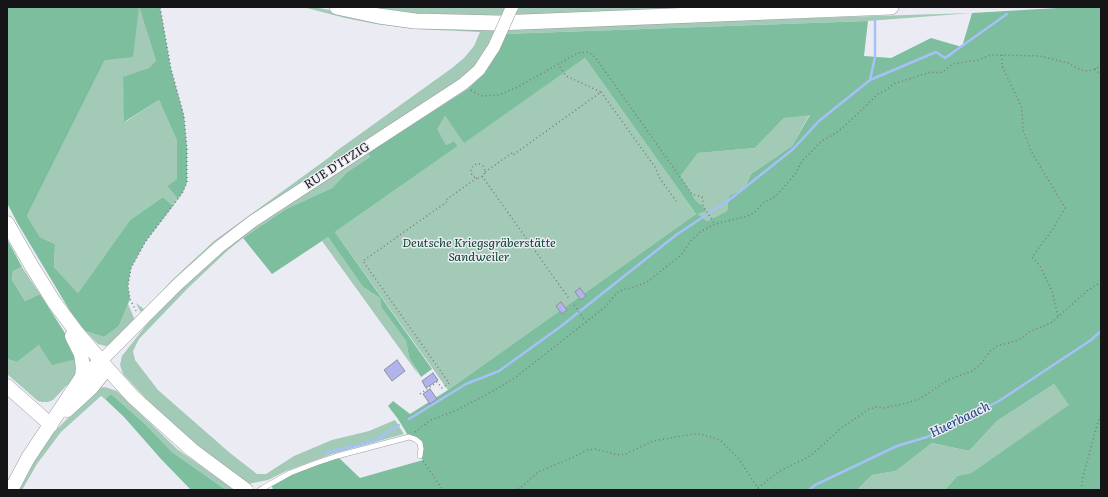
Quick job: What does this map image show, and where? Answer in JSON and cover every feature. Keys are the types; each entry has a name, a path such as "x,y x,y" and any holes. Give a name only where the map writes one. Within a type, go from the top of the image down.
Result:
{"main road":[{"path":"337,7 379,16 415,21 498,24 890,7"},
{"path":"7,223 54,302 81,354 87,382"},
{"path":"54,302 88,346 133,397 192,450 246,490"},
{"path":"11,490 28,458 51,425 87,382 104,365"},
{"path":"87,382 120,382"},
{"path":"7,386 51,425"}],"street":[{"name":"RUE D'ITZIG","path":"104,365 120,342 178,284 219,247 253,221 464,84 479,70 494,47 512,7"},
{"name":"RUE D'ITZIG","path":"104,365 178,284"},
{"path":"88,346 105,348 112,347 120,342"}],"lane":[{"path":"260,490 290,473 337,456 409,437 420,443 420,456"}],"path":[{"path":"141,321 130,299 128,286 131,268 146,241 184,192 187,182 187,149 184,116 171,69 160,7"},
{"path":"464,84 468,89 482,96 498,95 516,88 578,53 588,52 595,57 692,194 702,197 703,206 715,224"},
{"path":"409,437 431,420 454,412 516,377 605,307 620,291 626,288 634,288 647,282 680,256 690,241 700,232 715,224 748,216 755,212 764,203 776,196 796,173 802,161 822,141 836,133 879,93 886,90 893,84 931,72 939,73 953,64 978,60 991,55 1040,56 1068,63 1088,72 1101,66"},
{"path":"1002,55 1002,66 1022,108 1023,130 1031,151 1065,208 1053,229 1032,257 1040,266 1052,291 1058,316"},
{"path":"558,64 566,76 602,92 655,167 659,176 676,201"},
{"path":"1095,69 1101,75"},
{"path":"420,394 437,382 442,388 449,383 363,261 448,201 447,199 482,176 485,172 512,153 513,155 602,92"},
{"path":"477,178 474,177 471,172 474,165 482,164 485,172"},
{"path":"482,176 570,300"},
{"path":"514,490 523,486 538,472 587,450 595,449 619,455 626,454 652,441 693,434 700,434 720,440 739,459 758,489 778,472 810,456 840,429 868,409 907,404 921,398 948,380 972,371 980,365 990,351 997,346 1015,342 1029,332 1051,323 1087,291 1101,282"},
{"path":"574,305 586,322"},
{"path":"1081,490 1086,462 1101,414"},
{"path":"420,456 443,490"}],"green space":[{"path":"7,7 139,7 133,57 105,60 27,216 40,237 55,244 54,267 78,293 130,220 163,197 173,206 146,241 131,268 128,286 130,299 119,326 104,337 85,331 70,311 7,203"},
{"path":"139,7 156,61 150,68 123,78 125,122 159,100 177,141 177,179 167,186 178,199 173,206 163,197 130,220 78,293 54,267 55,244 40,237 27,216 105,60"},
{"path":"139,7 160,7 171,69 184,116 187,149 187,182 178,199 167,186 177,179 177,141 159,100 124,122 123,77 149,68 156,61"},
{"path":"303,7 313,7 414,25 487,28 972,13 868,21 504,34 496,55 485,73 468,89 368,153 370,157 347,172 332,188 286,209 243,238 188,288 139,339 133,351 135,360 158,390 230,453 257,474 266,474 294,456 332,440 369,431 395,420 404,434 332,454 286,471 268,480 248,484 161,415 123,374 120,365 122,356 175,288 148,314 140,311 136,303 145,310 172,280 214,241 452,68 464,58 474,46 480,32 414,29 376,24"},
{"path":"363,7 794,7 539,16 424,15"},
{"path":"1075,7 1101,7 1101,490 945,490 957,476 971,473 1069,405 1054,384 997,421 969,451 932,443 896,471 872,475 858,490 273,490 271,483 337,456 360,478 423,460 420,456 420,443 409,437 388,406 393,401 410,414 448,390 696,214 585,58 464,143 445,116 437,129 446,145 454,141 458,146 335,232 432,369 421,377 409,357 406,341 381,307 380,298 363,287 328,237 272,274 243,238 286,209 332,188 347,172 370,157 368,153 468,89 485,73 496,55 504,34 868,21 864,56 891,58 931,38 962,47 972,13","holes":["810,115 792,146 751,174 745,187 729,196 727,211 707,221 697,214 706,211 703,206 696,201 680,176 698,153 755,148 784,118"]},
{"name":"Deutsche Kriegsgräberstätte Sandweiler","path":"585,58 696,214 448,390 335,232 458,146 454,141 446,145 436,129 445,116 464,142"},
{"path":"810,114 792,146 751,174 745,187 729,196 727,211 707,221 696,214 705,211 703,206 696,201 679,176 698,153 755,148 784,118"},
{"path":"328,237 363,287 380,298 381,307 406,341 409,357 418,374 322,241"},
{"path":"7,239 22,267 13,271 12,280 25,301 40,294 75,349 76,359 52,365 39,345 17,362 7,359"},
{"path":"22,267 40,294 25,301 12,280 13,271"},
{"path":"128,304 137,325 112,345 105,346 98,344 85,331 104,337 119,326"},
{"path":"39,345 76,359 79,369 71,387 67,385 53,400 48,402 38,401 7,374 7,359 17,362"},
{"path":"1054,384 1070,405 971,473 957,476 945,490 858,490 872,475 896,471 932,443 969,451 997,421"},
{"path":"105,387 117,391 177,449 234,490 226,490 172,452 145,424 111,394 105,399 101,396 61,432 37,464 22,490 16,490 30,464 54,432 98,388"},
{"path":"111,394 145,424 172,452 226,490 191,490 124,417 105,399"}],"building":[{"path":"580,288 586,296 581,300 575,292"},
{"path":"561,302 567,310 562,314 556,306"},
{"path":"397,360 405,371 392,381 384,370"},
{"path":"433,373 438,380 426,388 422,381"},
{"path":"430,389 437,399 430,404 423,394"}],"waterway":[{"path":"870,80 936,52 945,58 1007,14"},
{"path":"709,213 729,200 792,150 819,121 870,80 875,57 875,20"},
{"path":"409,419 466,384 499,371 560,327 676,235 706,215"},
{"name":"Huerbaach","path":"809,490 815,485 897,446 927,437 999,401 1091,340 1101,331"},
{"path":"325,453 375,441 399,425"}]}
